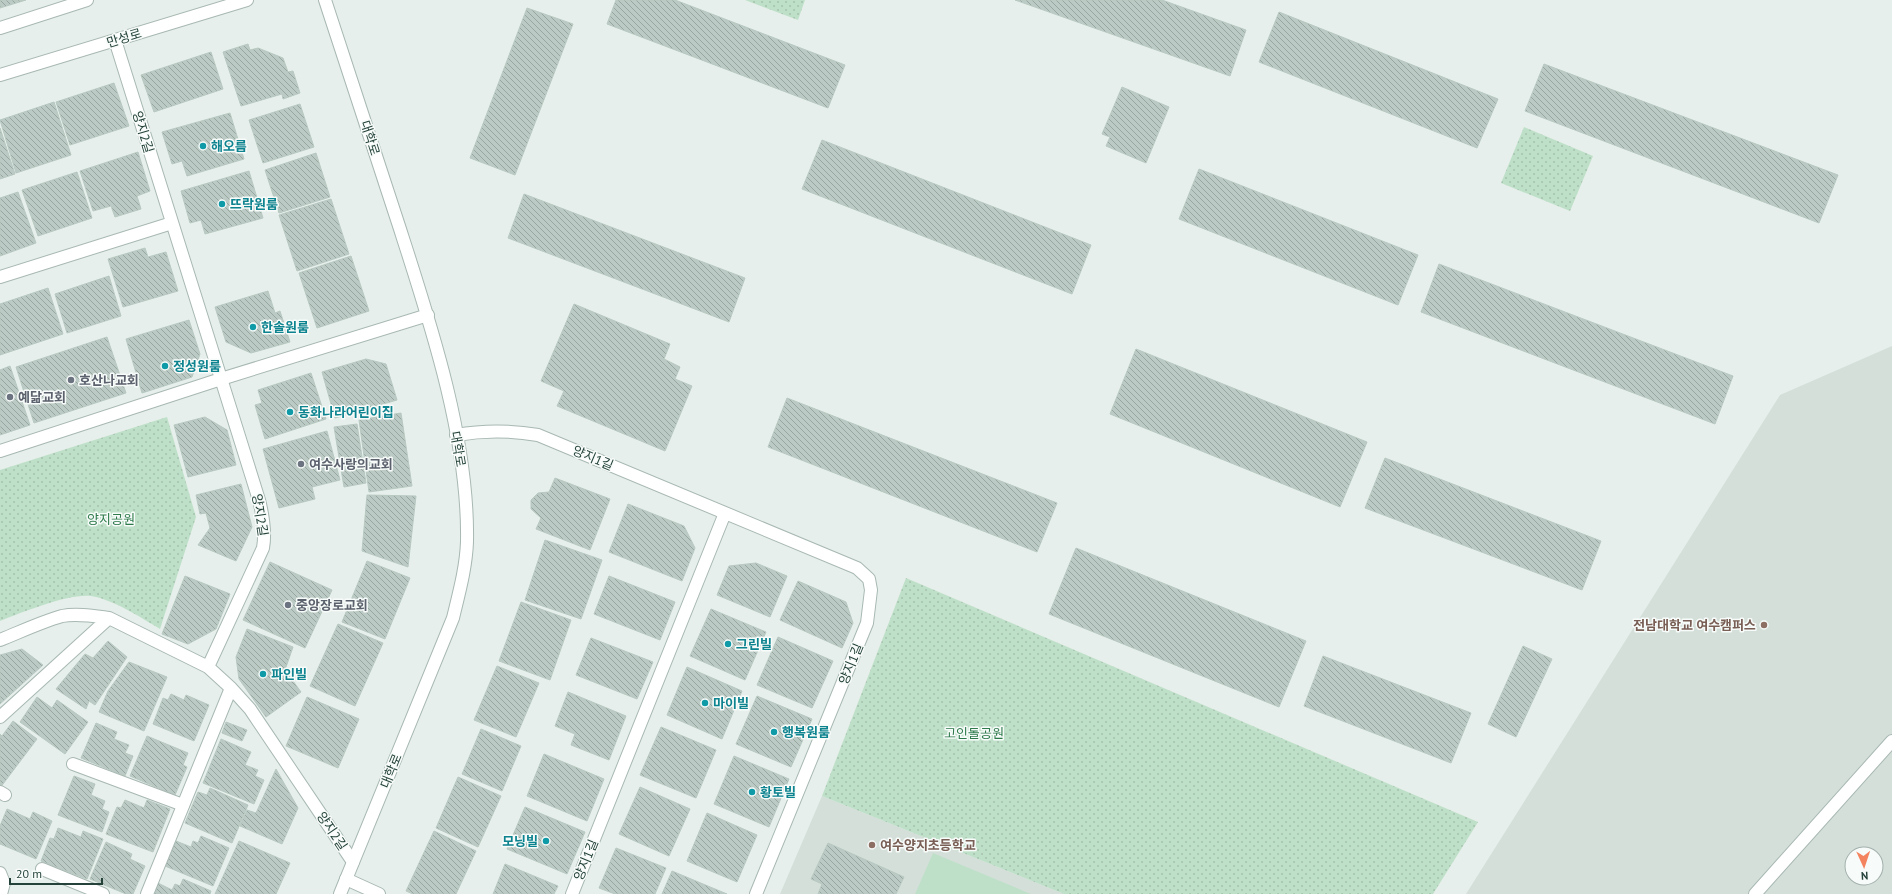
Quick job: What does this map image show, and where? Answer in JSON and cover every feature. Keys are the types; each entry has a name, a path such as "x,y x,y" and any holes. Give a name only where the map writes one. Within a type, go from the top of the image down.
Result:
{"street":[{"path":"0,28 87,0"},
{"name":"만성로","path":"0,75 247,0"},
{"name":"대학로","path":"326,0 428,315 456,435 466,504 467,544 464,573 453,618 340,894"},
{"name":"양지2길","path":"115,40 259,500 265,538 264,548 208,668"},
{"path":"0,277 172,223"},
{"path":"0,451 222,379 428,315"},
{"name":"양지1길","path":"456,435 481,430 512,430 538,435 857,568 868,579 871,590 868,623 756,894"},
{"name":"양지1길","path":"572,894 725,513"},
{"name":"양지2길","path":"0,640 63,616 80,615 108,618 208,668 231,688 262,727 353,862"},
{"path":"0,717 108,618"},
{"path":"147,894 231,688"},
{"path":"1755,894 1892,741"},
{"path":"72,764 183,805"},
{"path":"42,869 103,894"},
{"path":"0,873 4,883 2,894"},
{"path":"346,879 379,894"}],"shaded area":[{"name":"전남대학교 여수캠퍼스","path":"1892,346 1892,894 1466,894 1780,395"},
{"name":"여수양지초등학교","path":"822,796 1064,894 780,894"}],"green space":[{"path":"745,0 805,0 798,20"},
{"path":"1524,127 1593,156 1570,211 1501,183"},
{"name":"양지공원","path":"167,417 196,517 160,629 117,605 91,596 81,596 58,601 0,621 0,470"},
{"name":"고인돌공원","path":"906,578 1478,822 1433,894 1064,894 822,796"},
{"path":"933,853 1031,894 915,894"}],"building":[{"path":"0,0 26,0 0,8"},
{"path":"616,0 675,0 845,65 828,108 607,24"},
{"path":"1015,0 1162,0 1246,30 1230,76"},
{"path":"527,8 573,24 515,175 470,158"},
{"path":"1279,12 1498,99 1477,148 1259,62"},
{"path":"248,44 250,50 258,48 283,58 288,72 293,71 300,93 283,99 282,94 241,106 223,52"},
{"path":"211,52 223,89 154,112 141,75"},
{"path":"1544,64 1838,175 1819,223 1525,111"},
{"path":"114,83 129,126 70,145 56,102"},
{"path":"1122,87 1169,107 1146,163 1106,146 1110,137 1102,134"},
{"path":"54,102 71,155 16,173 0,120"},
{"path":"300,104 314,147 263,163 249,120"},
{"name":"해오름","path":"230,113 244,159 187,176 182,161 172,164 162,132"},
{"path":"0,128 15,174 0,179"},
{"path":"822,140 1091,245 1072,294 802,189"},
{"path":"138,152 150,191 137,196 141,209 115,217 111,206 93,211 80,171"},
{"path":"316,153 330,197 279,213 265,170"},
{"path":"1199,169 1418,255 1398,305 1179,219"},
{"name":"뜨락원룸","path":"249,171 263,218 205,234 201,220 190,223 181,191"},
{"path":"77,172 92,218 38,236 22,190"},
{"path":"18,192 36,243 0,256 0,198"},
{"path":"524,194 745,278 729,322 508,238"},
{"path":"331,199 349,254 297,271 279,215"},
{"path":"145,248 148,257 166,252 178,291 123,307 108,259"},
{"path":"351,256 369,311 317,328 299,273"},
{"path":"1439,264 1733,376 1715,424 1421,312"},
{"path":"109,276 121,316 67,333 55,294"},
{"path":"48,288 63,334 0,355 0,304"},
{"name":"한솔원룸","path":"268,291 275,313 280,311 290,342 251,353 226,342 215,307"},
{"path":"574,304 670,344 664,359 680,367 675,379 692,386 665,451 557,406 564,391 541,381"},
{"name":"정성원룸","path":"189,320 200,354 192,377 142,393 126,339"},
{"name":"호산나교회","path":"107,337 126,393 34,423 16,367"},
{"path":"1136,349 1367,442 1340,507 1110,414"},
{"path":"366,359 386,364 397,400 335,418 322,372"},
{"name":"예닮교회","path":"10,366 30,425 0,435 0,370"},
{"name":"동화나라어린이집","path":"311,373 326,419 265,439 255,405 262,403 258,390"},
{"path":"787,398 1057,503 1037,552 768,447"},
{"path":"401,413 412,486 369,492 359,420"},
{"path":"205,417 227,430 236,465 188,477 174,425"},
{"path":"357,424 366,483 344,487 334,427"},
{"name":"여수사랑의교회","path":"327,431 340,480 312,487 315,499 279,508 263,449"},
{"path":"1385,458 1601,541 1582,590 1365,508"},
{"path":"555,478 610,499 590,550 536,529 541,518 531,509 531,500 538,493 549,492"},
{"path":"241,484 252,527 236,561 198,545 210,528 206,513 200,514 196,495"},
{"path":"367,495 416,496 408,567 362,551"},
{"path":"628,504 684,526 695,548 682,581 609,552"},
{"path":"545,540 602,560 581,619 525,600"},
{"path":"1076,548 1306,641 1279,707 1049,614"},
{"path":"367,561 410,578 385,639 342,622"},
{"name":"중앙장로교회","path":"270,562 332,590 305,648 243,620"},
{"path":"756,563 787,576 770,617 717,595 729,566"},
{"path":"185,576 230,594 216,629 188,644 162,634"},
{"path":"609,576 675,602 660,640 594,614"},
{"path":"798,581 846,602 853,623 842,648 780,620"},
{"path":"521,602 571,620 550,680 499,661"},
{"name":"그린빌","path":"711,609 766,632 745,680 690,656"},
{"path":"338,624 383,643 355,706 310,686"},
{"name":"파인빌","path":"247,629 293,647 285,670 301,692 266,717 239,679 236,657"},
{"path":"778,637 833,661 812,708 757,685"},
{"path":"591,638 653,662 637,699 576,675"},
{"path":"108,641 127,657 95,705 89,701 86,709 56,689 85,654 93,658"},
{"path":"1523,646 1552,659 1516,737 1488,724"},
{"path":"22,649 43,665 0,704 0,655"},
{"path":"1323,656 1471,713 1451,763 1304,706"},
{"path":"129,662 167,677 144,731 99,712 108,691"},
{"path":"497,666 539,683 516,737 474,720"},
{"name":"마이빌","path":"687,667 742,691 722,739 667,715"},
{"path":"568,692 626,716 609,760 571,745 575,734 555,726"},
{"path":"171,694 184,700 186,695 209,705 194,741 153,724 163,698 168,700"},
{"name":"행복원룸","path":"757,696 812,719 791,767 736,744"},
{"path":"37,697 52,708 57,700 88,722 65,754 20,722"},
{"path":"307,697 359,719 338,768 286,746"},
{"path":"13,721 37,739 0,788 0,734 2,736"},
{"path":"226,722 247,730 242,741 222,733"},
{"path":"96,723 117,732 114,739 129,745 125,753 133,756 125,776 81,758"},
{"path":"661,727 716,750 696,798 640,775"},
{"path":"481,729 521,746 502,791 462,774"},
{"path":"147,736 188,753 183,765 187,767 175,795 130,776"},
{"path":"221,739 251,752 245,765 258,770 255,776 264,780 254,804 203,783"},
{"path":"544,754 604,779 587,821 527,796"},
{"name":"황토빌","path":"734,756 789,779 769,827 714,804"},
{"path":"276,769 298,808 282,844 240,826 247,810 256,813"},
{"path":"74,776 95,784 91,795 105,801 102,809 109,812 102,832 58,815"},
{"path":"458,777 501,796 478,847 436,828"},
{"path":"640,787 690,809 669,856 619,834"},
{"path":"210,788 248,805 232,843 185,823 198,792 207,795"},
{"path":"125,800 144,808 147,800 170,809 153,852 106,834 117,807 121,808"},
{"name":"모닝빌","path":"525,807 585,832 567,874 507,849"},
{"path":"7,809 30,819 33,812 52,821 36,859 0,844 0,826"},
{"path":"707,813 757,835 737,882 687,861"},
{"path":"58,828 81,837 83,831 103,839 87,879 41,861 50,838 54,839"},
{"path":"434,831 476,851 456,894 413,894 406,891"},
{"path":"201,836 229,848 213,886 165,866 176,841 191,847 193,841 198,843"},
{"path":"239,841 290,863 276,894 215,894"},
{"path":"106,842 132,854 130,859 145,866 133,894 126,894 90,879"},
{"path":"828,843 904,877 896,894 818,894 822,884 811,879"},
{"path":"616,848 666,868 655,894 615,894 599,888"},
{"path":"505,864 558,886 554,894 493,894"},
{"path":"672,871 727,894 662,894"},
{"path":"183,879 211,891 210,894 153,894 158,883 172,890 175,884 180,886"}],"place":[{"name":"해오름","path":"203,146"},
{"name":"뜨락원룸","path":"222,204"},
{"name":"한솔원룸","path":"253,327"},
{"name":"정성원룸","path":"165,366"},
{"name":"호산나교회","path":"71,380"},
{"name":"예닮교회","path":"10,397"},
{"name":"동화나라어린이집","path":"290,412"},
{"name":"여수사랑의교회","path":"301,464"},
{"name":"중앙장로교회","path":"288,605"},
{"name":"전남대학교 여수캠퍼스","path":"1764,625"},
{"name":"그린빌","path":"728,644"},
{"name":"파인빌","path":"263,674"},
{"name":"마이빌","path":"705,703"},
{"name":"행복원룸","path":"774,732"},
{"name":"황토빌","path":"752,792"},
{"name":"모닝빌","path":"546,841"},
{"name":"여수양지초등학교","path":"872,845"}]}
